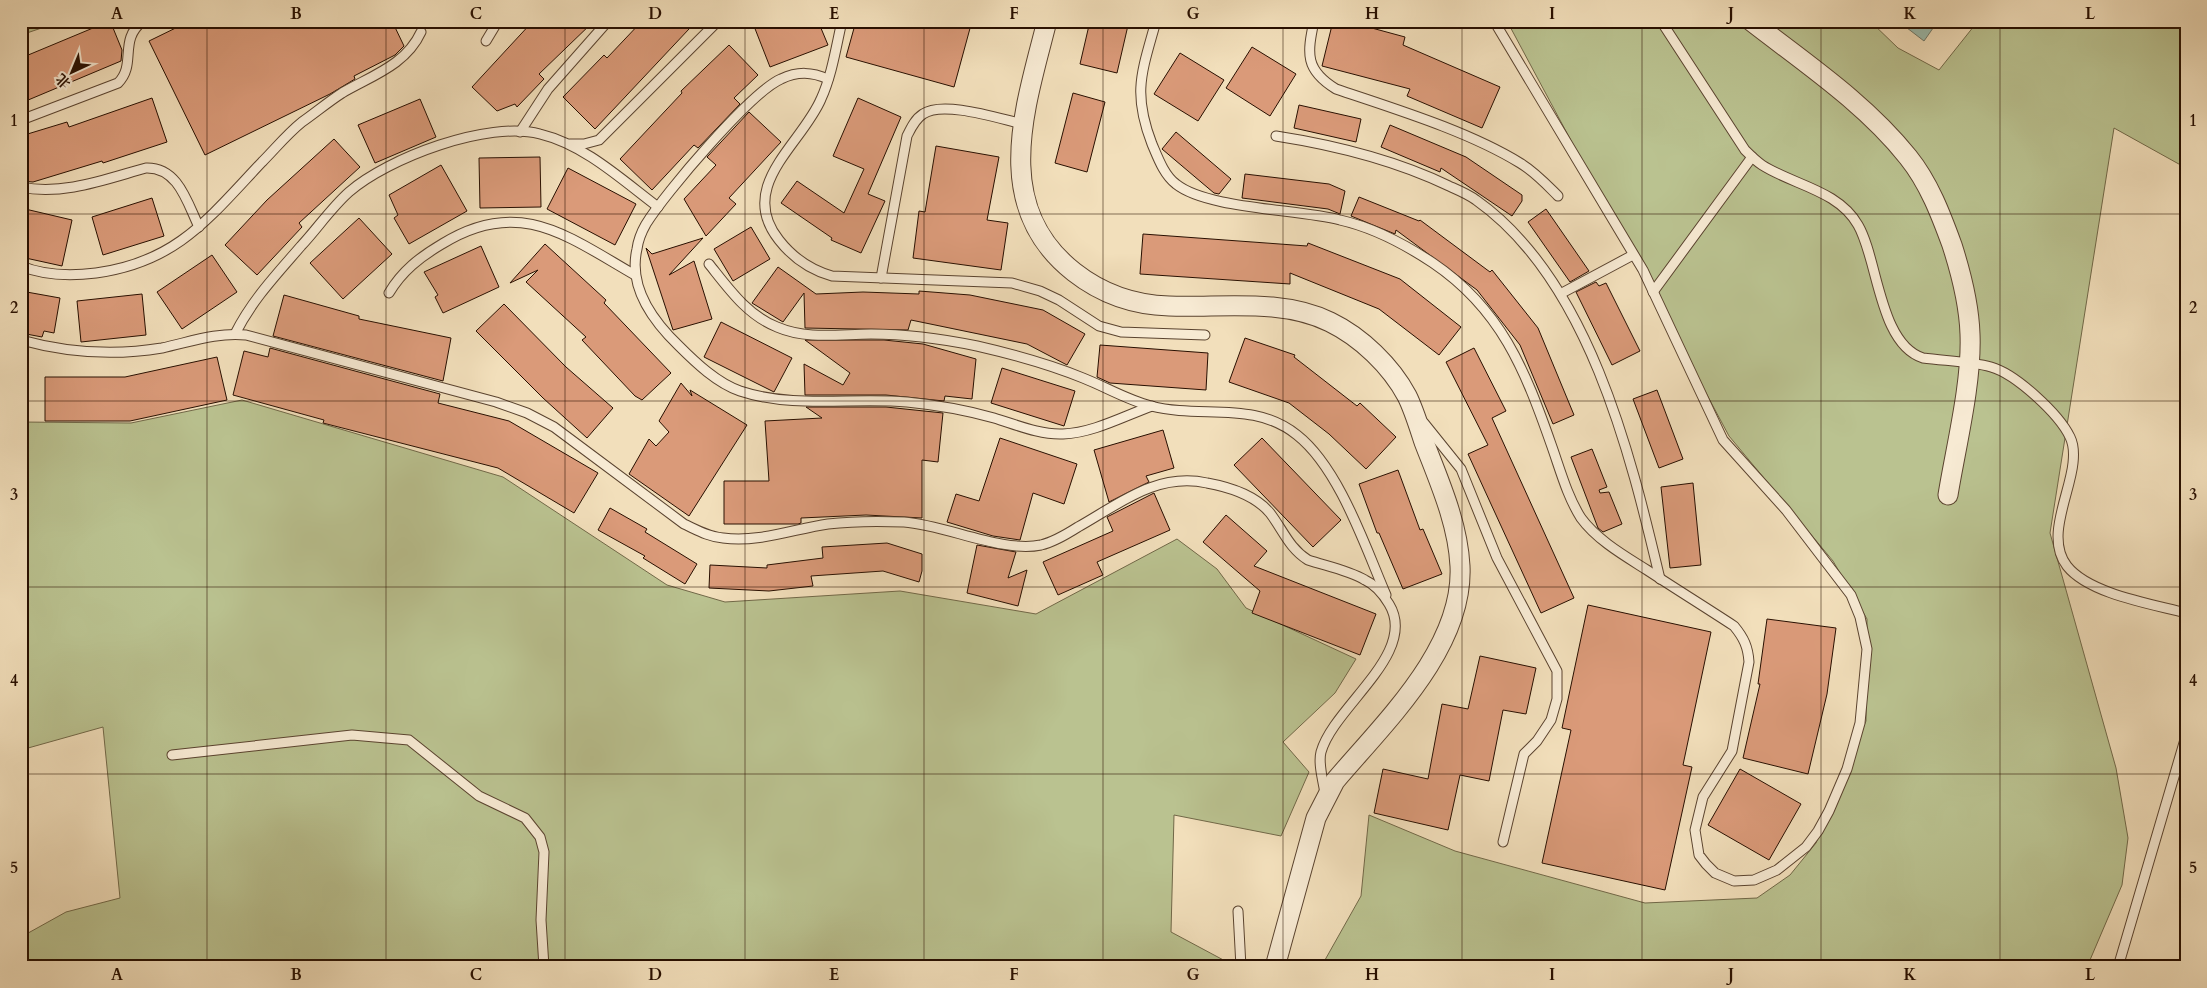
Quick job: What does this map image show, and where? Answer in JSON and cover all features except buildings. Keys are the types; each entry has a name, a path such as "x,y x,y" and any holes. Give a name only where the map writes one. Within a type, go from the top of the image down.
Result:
{"street":[{"path":"1047,21 1022,124 1020,175 1032,218 1042,238 1082,278 1107,293 1140,303 1168,306 1260,307 1290,310 1329,321 1351,334 1387,367 1398,381 1411,406 1449,510 1460,566 1459,592 1444,636 1422,678 1335,781 1325,796 1316,818 1274,966"},
{"path":"1751,21 1836,87 1880,127 1909,158 1927,186 1942,219 1962,281 1970,333 1969,364 1948,495"}],"lane":[{"path":"21,120 118,82 124,76 127,66 127,46 130,34 143,21"},
{"path":"486,41 498,21"},
{"path":"520,132 548,89 608,21"},
{"path":"570,144 584,144 599,140 718,21"},
{"path":"842,21 828,79 813,115 776,164 766,193 767,211 776,236 795,257 808,266 832,276 1012,283 1040,291 1059,300 1099,326 1121,332 1205,334"},
{"path":"1156,21 1142,73 1139,98 1143,119 1153,146 1164,170 1175,184 1189,192 1211,198 1343,220 1395,242 1432,263 1453,279 1492,318 1510,344 1522,368 1569,494 1582,518 1598,536 1660,579 1734,626 1743,636 1748,649 1749,662 1732,751 1726,764 1702,797 1695,830 1699,855 1715,873 1734,882 1754,880 1777,870 1806,847 1818,831 1847,770 1860,723 1867,649 1860,617 1850,595 1786,510 1756,475 1732,452 1716,429 1634,255 1494,21"},
{"path":"1314,21 1309,43 1309,58 1314,72 1327,84 1336,89 1437,124 1495,151 1521,164 1558,196"},
{"path":"1661,21 1735,138 1752,156 1762,165 1803,183 1836,202 1853,218 1863,236 1882,304 1900,340 1905,346 1916,356 1923,358 1992,367 2017,381 2052,412 2071,439 2073,447 2073,464 2068,494 2057,526 2065,564 2076,576 2102,590 2186,613"},
{"path":"21,266 50,274 69,275 113,270 142,263 167,251 199,227 300,124 340,94 404,57 415,46 421,32"},
{"path":"828,79 812,73 800,73 780,79 760,94 690,168 645,226 636,250 636,275 640,294 654,317 676,344 719,380 738,390 762,397 788,401 880,400 920,403 958,409 1039,432 1063,434 1086,430 1152,406"},
{"path":"881,278 906,136 912,124 924,113 940,109 955,110 1022,124"},
{"path":"235,334 248,308 271,279 349,192 391,165 438,146 476,135 520,132 538,133 570,144 658,207"},
{"path":"1276,136 1316,142 1397,165 1435,179 1475,199 1505,224 1542,264 1562,293 1600,374 1640,496 1660,579"},
{"path":"1653,292 1752,156"},
{"path":"21,187 36,190 63,188 146,168 155,168 167,172 179,184 199,227"},
{"path":"390,293 404,272 434,248 466,232 503,221 534,223 553,230 636,275"},
{"path":"1562,293 1634,255"},
{"path":"709,264 751,313 778,328 824,336 872,334 922,338 976,346 1082,377 1152,406 1259,415 1276,420 1298,435 1309,446 1339,490 1392,609 1395,638 1390,653 1340,716 1320,754 1325,796"},
{"path":"21,340 59,350 105,353 162,348 228,333 496,402 527,413 583,447 641,494 684,524 704,534 724,538 750,538 830,524 903,522 926,525 1009,546 1027,547 1043,545 1060,538 1149,487 1170,480 1205,482 1246,495 1270,513 1292,547 1300,555 1308,560 1363,578 1384,595 1392,609"},
{"path":"1411,406 1461,469 1497,558 1557,671 1557,699 1551,720 1537,741 1524,754 1503,842"},
{"path":"172,755 352,735 410,740 479,796 525,818 540,837 544,852 541,920 544,967"},
{"path":"2118,967 2186,736"},
{"path":"1238,911 1240,967"}],"green space":[{"path":"21,21 62,21 21,35"},
{"path":"1507,21 1870,21 1898,48 1939,70 1978,21 2186,21 2186,168 2114,128 2050,533 2116,768 2128,838 2122,885 2087,967 1321,967 1361,896 1369,815 1455,851 1645,903 1757,898 1790,875 1816,843 1866,721 1867,619 1833,561 1729,436"},
{"path":"242,400 503,477 667,585 725,602 900,591 1036,614 1177,539 1217,569 1246,608 1356,659 1335,693 1283,742 1309,772 1281,836 1174,815 1171,932 1229,963 1227,967 21,967 21,937 66,912 120,898 103,727 21,750 21,422 131,423"}],"shaded area":[{"path":"1898,21 1938,21 1924,41"}]}
